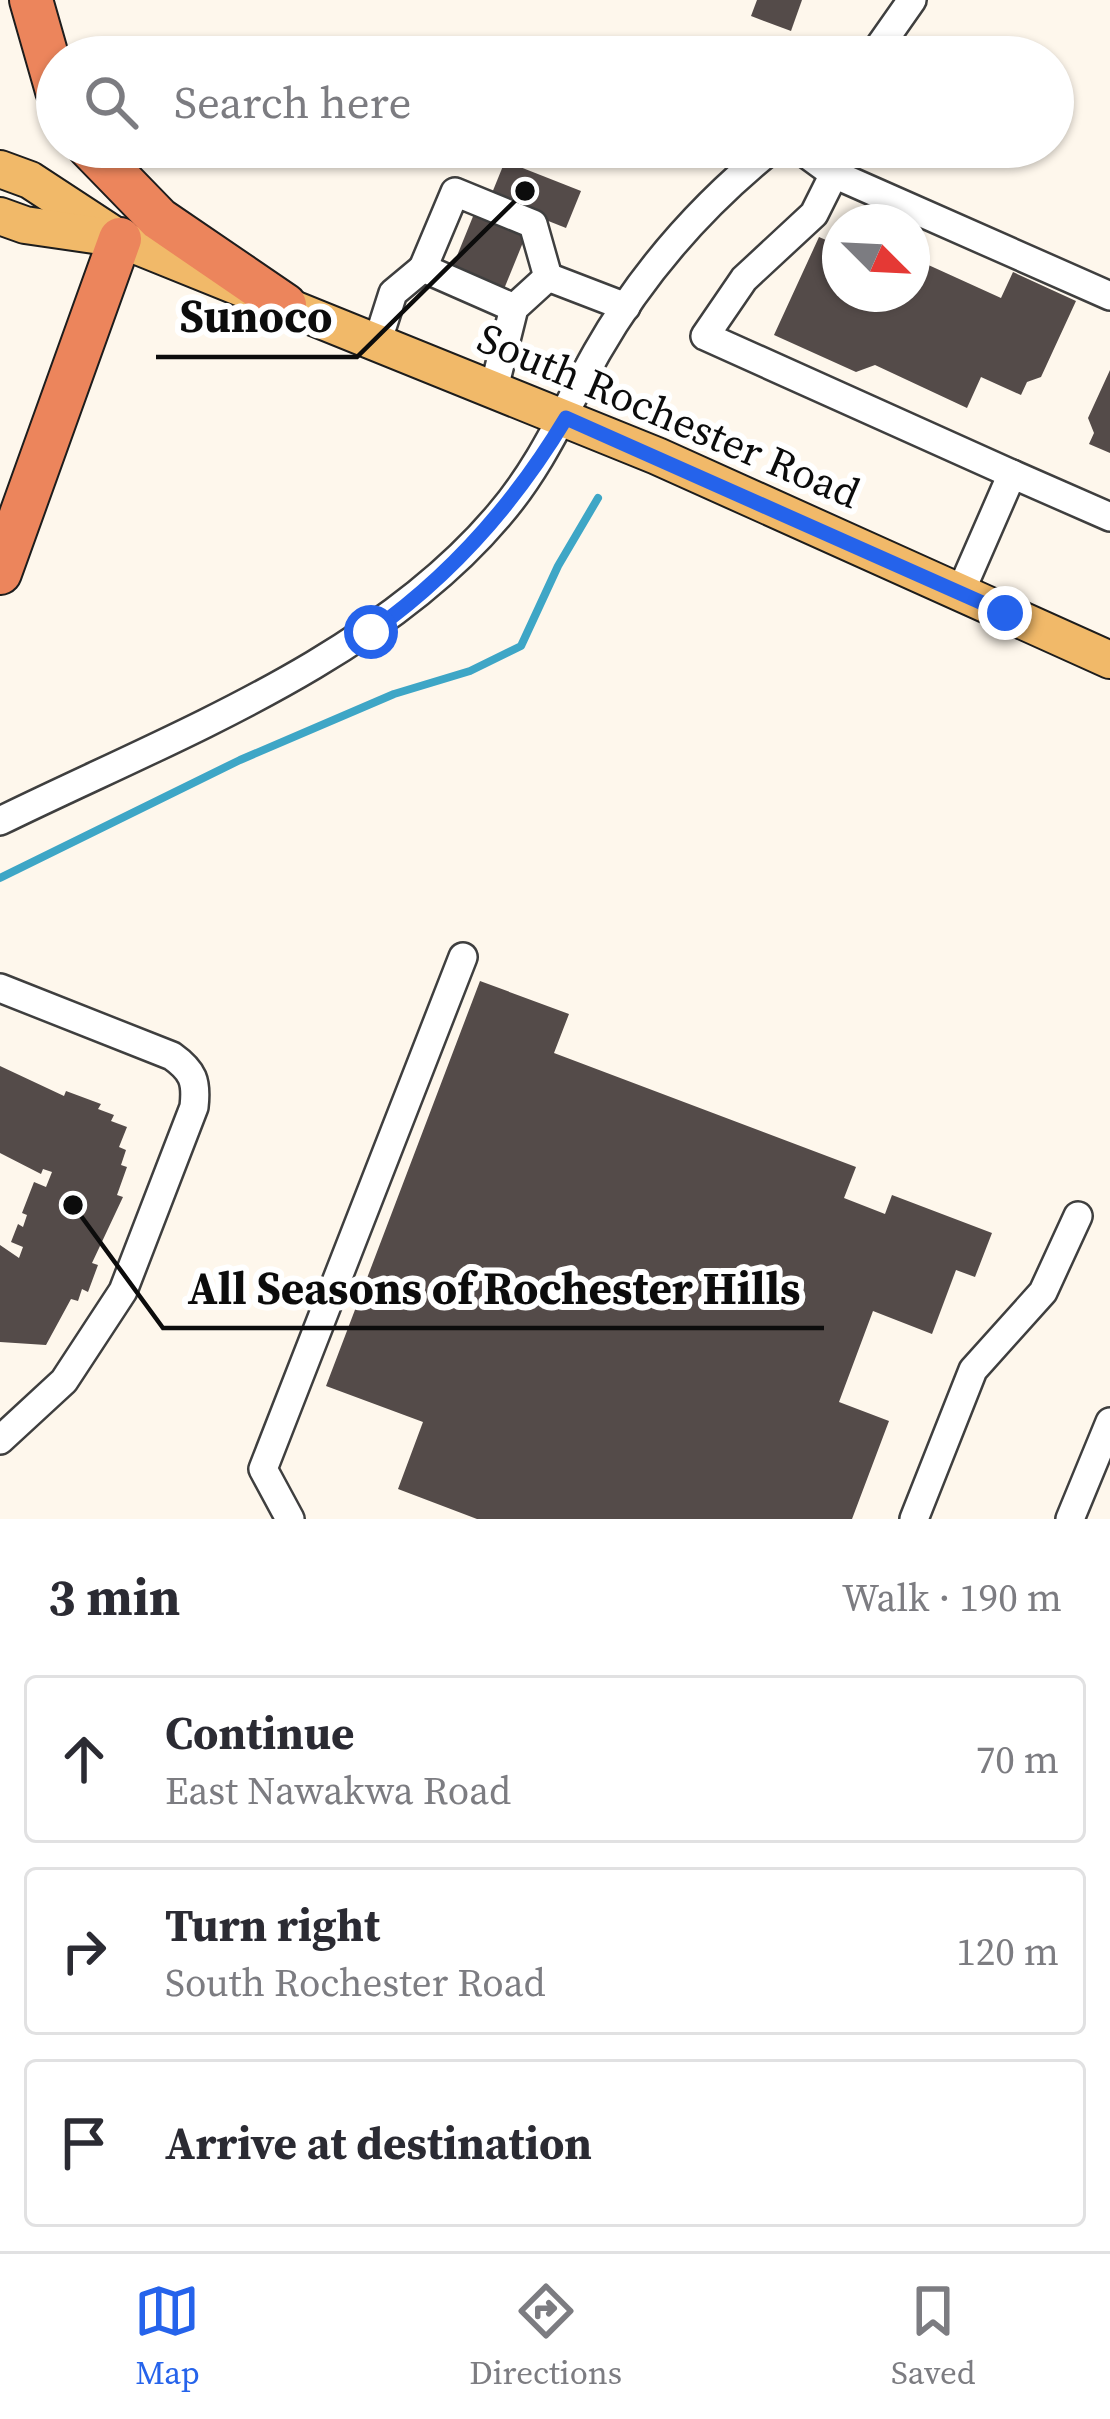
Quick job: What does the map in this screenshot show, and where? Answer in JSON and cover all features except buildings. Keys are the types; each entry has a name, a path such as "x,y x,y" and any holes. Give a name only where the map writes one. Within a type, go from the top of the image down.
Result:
{"highway":[{"path":"32,0 42,36"},
{"path":"109,168 159,219 285,305"},
{"path":"0,572 120,239"}],"main road":[{"name":"South Rochester Road","path":"0,170 30,181 120,239 566,418 1110,660"},
{"name":"South Rochester Road","path":"0,216 25,225 120,239"}],"street":[{"path":"887,36 912,0"},
{"path":"0,821 327,658 404,608 499,515 566,418 626,307 698,215 751,168"},
{"path":"826,168 1110,296"},
{"path":"834,174 814,214 745,279 705,336 1110,517"},
{"path":"378,340 393,292 423,268 455,192 533,224 548,277"},
{"path":"423,268 514,308"},
{"path":"548,277 626,307"},
{"path":"494,388 514,308 548,277"},
{"path":"960,592 1012,474"},
{"path":"290,1519 263,1469 463,957"},
{"path":"0,988 172,1056 189,1068 197,1084 194,1107 123,1291 64,1381 0,1440"},
{"path":"914,1519 973,1370 1043,1292 1078,1216"},
{"path":"1070,1519 1110,1423"}],"waterway":[{"path":"0,878 240,760 394,694 470,671 521,646 558,566 598,498"}],"place":[{"name":"Sunoco","path":"525,191"},
{"name":"All Seasons of Rochester Hills","path":"73,1205"}],"route":[{"path":"371,632 432,585 479,538 531,475 566,418 1005,613"}]}
